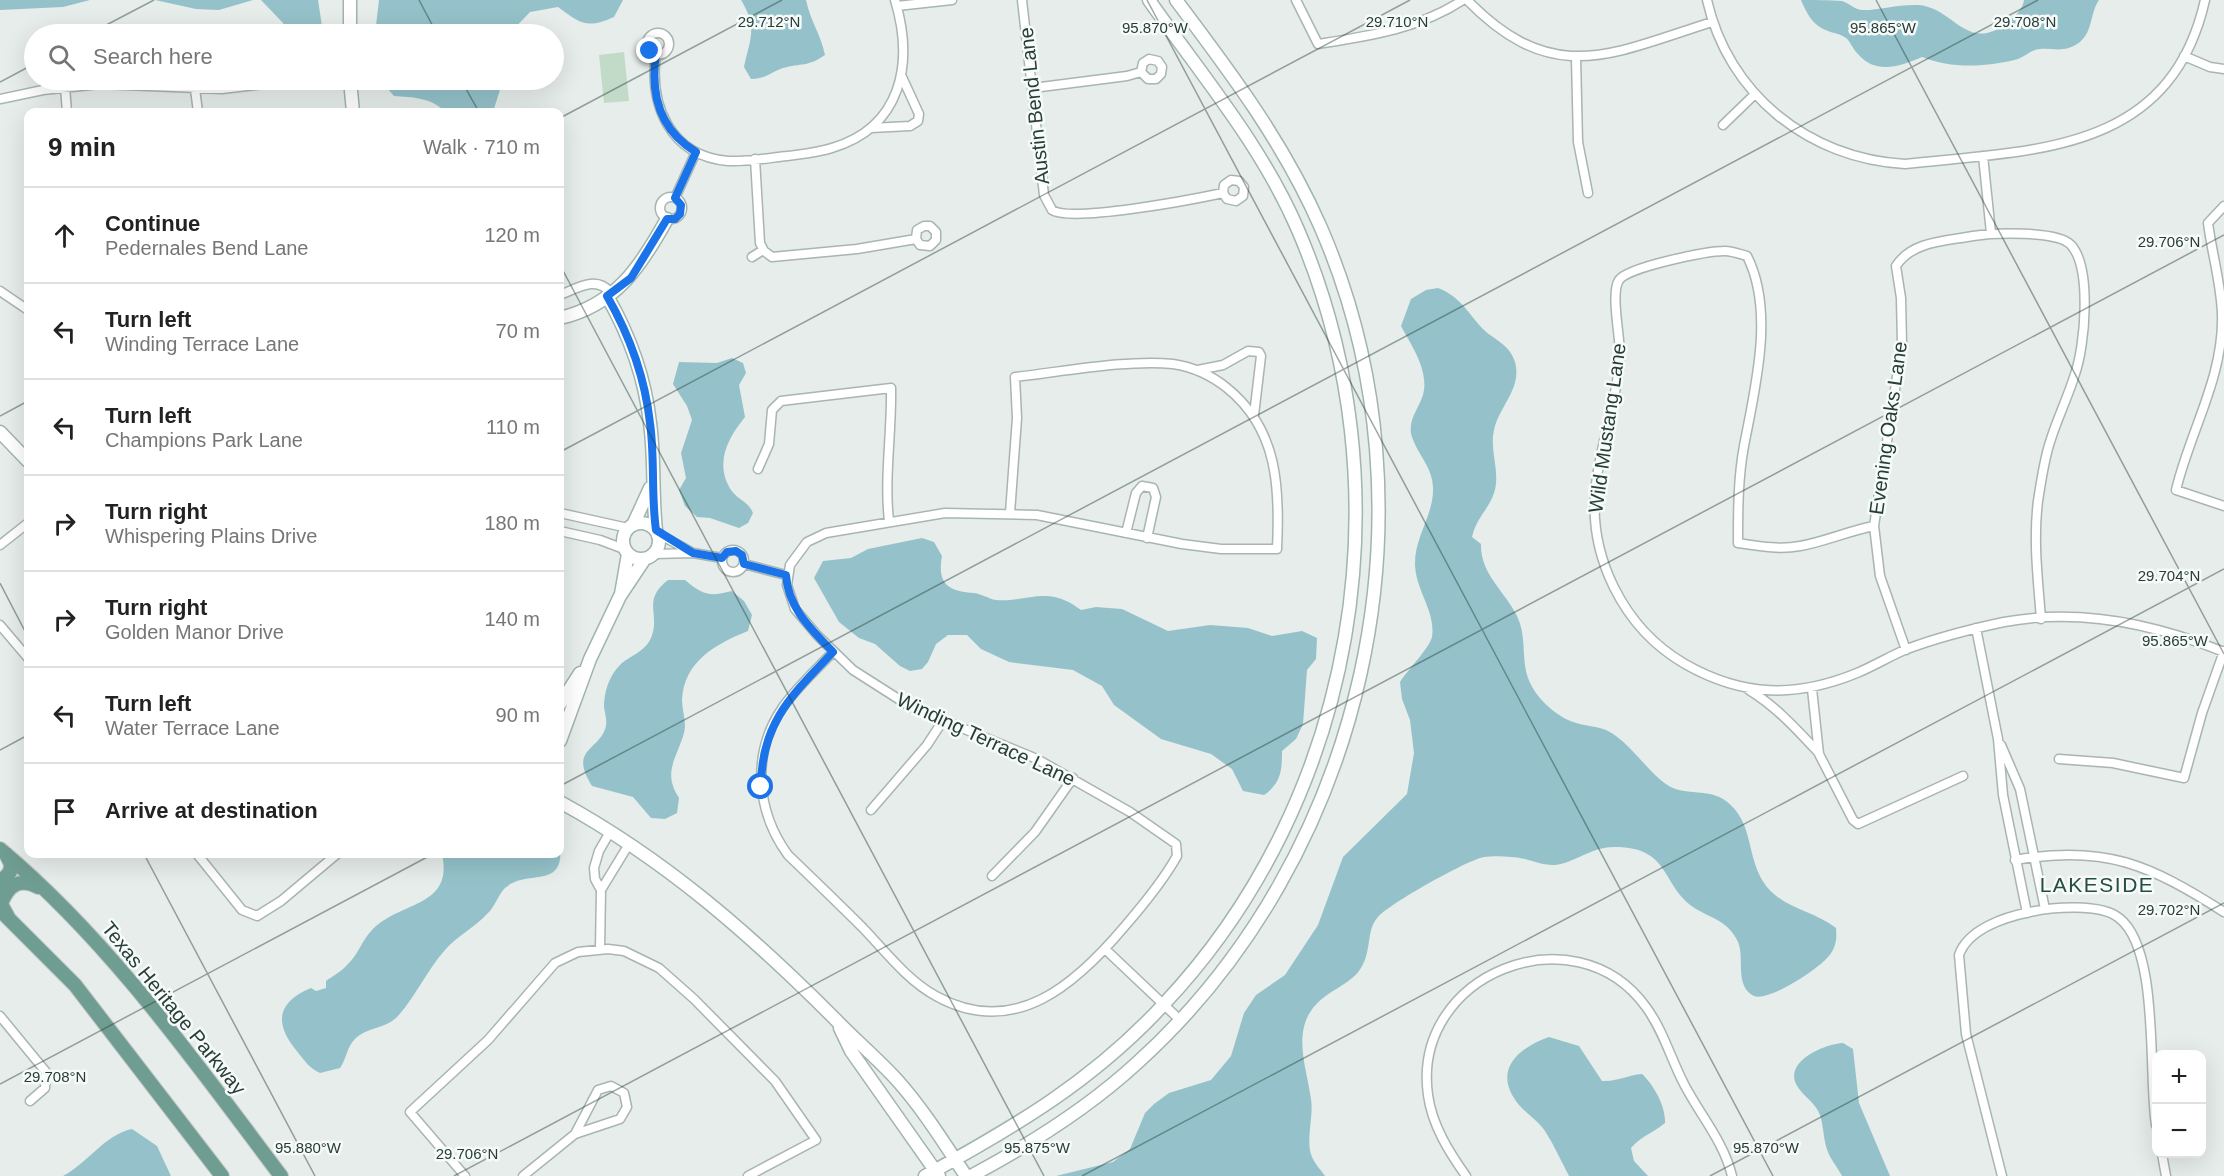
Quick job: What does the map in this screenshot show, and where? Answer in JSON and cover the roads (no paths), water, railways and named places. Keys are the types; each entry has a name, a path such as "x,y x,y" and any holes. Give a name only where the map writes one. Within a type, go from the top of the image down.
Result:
{"main road":[{"path":"350,0 350,24"},
{"path":"837,1021 851,1051 934,1174 1048,1105 1111,1056 1164,1005 1216,940 1252,888 1287,824 1321,736 1336,686 1352,595 1356,538 1354,469 1347,400 1329,318 1306,252 1267,167 1232,110 1149,0"},
{"path":"971,1176 1039,1138 1096,1098 1139,1061 1180,1020 1230,962 1268,905 1311,827 1342,744 1365,655 1373,605 1379,524 1377,468 1367,383 1347,299 1322,229 1286,157 1238,81 1176,0"},
{"path":"351,90 353,108"},
{"path":"1267,167 1286,157"},
{"path":"564,317 588,308 631,278 667,219"},
{"path":"564,730 590,659 621,596 659,542 652,484 651,425 642,381 621,321 607,296"},
{"path":"0,432 24,457"},
{"path":"1354,469 1377,468"},
{"path":"621,596 626,552 623,538 652,484"},
{"path":"631,526 645,524 656,532"},
{"path":"626,552 649,557"},
{"path":"564,698 590,659"},
{"path":"1321,736 1342,744"},
{"path":"564,804 630,844 723,912 761,946 897,1080 966,1176"},
{"path":"0,883 10,872 11,864 3,852"},
{"name":"Texas Heritage Parkway","path":"3,852 50,894 108,952 280,1176"},
{"path":"50,894 27,881 16,882 8,890 1,904 4,914 75,985 222,1176"}],"street":[{"path":"656,54 653,82 658,108 674,134 696,152 729,161 833,148 871,128 891,105 902,77 904,43 896,3 952,0"},
{"name":"Austin Bend Lane","path":"1022,0 1044,195 1052,210 1069,215 1164,204 1223,193"},
{"path":"1296,0 1318,44 1375,35 1420,23 1465,0 1480,14 1516,39 1537,49 1576,58 1600,56 1712,22"},
{"path":"1707,0 1712,22 1729,58 1754,95 1797,131 1820,144 1860,158 1905,164 2042,149 2091,137 2134,112 2170,77 2195,34 2205,0"},
{"path":"2184,56 2210,67 2224,69"},
{"path":"1576,58 1575,104 1578,142 1588,193"},
{"path":"1033,88 1115,78 1142,72"},
{"path":"871,128 912,125 919,119 920,114 902,77"},
{"path":"0,99 49,90"},
{"path":"65,90 68,108"},
{"path":"195,90 197,108"},
{"path":"1723,125 1754,95"},
{"path":"675,198 696,152"},
{"path":"1983,156 1991,233 2058,237 2070,243 2077,254 2083,279 2084,324 2076,371 2049,443 2038,501 2036,560 2041,619"},
{"path":"756,159 760,240 763,250 771,257 781,258 871,248 916,239"},
{"path":"667,198 675,198 681,205 681,212 675,219 667,219 660,212 660,205 667,198"},
{"path":"2224,206 2211,217 2208,223 2218,275 2222,315 2219,353 2211,388 2183,463 2176,490 2224,506"},
{"name":"Evening Oaks Lane","path":"1906,650 1880,576 1874,526 1902,344 1901,298 1896,266 1903,256 1915,248 1991,233"},
{"path":"752,257 763,250"},
{"name":"Wild Mustang Lane","path":"1819,754 1767,701 1745,688 1694,669 1655,643 1615,591 1601,556 1594,520 1596,484 1620,360 1620,334 1615,297 1617,282 1622,276 1631,270 1663,262 1726,251 1747,256 1756,273 1760,329 1757,386 1744,447 1738,495 1738,543 1767,548 1800,546 1845,531 1874,526"},
{"path":"564,293 589,284 598,284 610,292 607,296"},
{"path":"0,291 24,307"},
{"path":"1198,370 1223,365 1248,351 1259,352 1261,356 1254,416"},
{"path":"744,564 786,575 800,549 815,537 890,521 945,513 1010,513 1060,519 1147,538 1221,549 1277,549 1278,479 1272,454 1254,416 1239,398 1198,370 1175,364 1152,363 1015,377 1017,418 1010,513"},
{"path":"758,469 769,444 772,410 781,401 891,388 891,447 887,486 890,521"},
{"path":"1126,533 1136,493 1142,486 1149,486 1153,488 1156,497 1147,538"},
{"path":"564,514 631,526"},
{"path":"0,545 24,526"},
{"path":"564,532 600,540 626,552"},
{"path":"656,532 693,553"},
{"path":"736,551 742,555 744,564 739,571 732,572 725,569 722,558 727,552 736,551"},
{"path":"649,557 693,553 722,558"},
{"name":"Winding Terrace Lane","path":"786,575 790,599 795,609 833,652 882,690 942,722 1037,759 1073,778 1172,839 1177,851 1174,862 1106,949"},
{"name":"Wild Mustang Lane","path":"1745,688 1783,692 1812,689 1858,673 1906,650 1976,628 2008,621 2076,618 2157,628 2224,651"},
{"path":"0,625 24,653"},
{"path":"1976,628 1998,739 2003,795 2027,912"},
{"path":"2059,759 2113,763 2184,778 2202,713 2224,651"},
{"path":"833,652 784,706 766,742 761,764 761,787 771,829 788,855 922,988 964,1007 978,1010 1006,1009 1036,1003 1067,986 1106,949 1180,1020"},
{"path":"1812,689 1819,754 1853,820 1858,824 1963,776"},
{"path":"871,810 927,745 942,722"},
{"path":"1998,739 2020,789 2045,909"},
{"path":"992,876 1035,832 1073,778"},
{"path":"600,949 601,890 595,879 595,860 610,832"},
{"path":"601,890 630,844"},
{"path":"2015,860 2035,856 2090,854 2122,860 2181,884 2224,912"},
{"path":"200,858 242,910 257,916 281,901 332,858"},
{"path":"2002,1176 1966,1034 1959,955 1962,944 1983,929 2027,912 2067,908 2117,915 2128,925 2141,959 2151,1014 2156,1104"},
{"path":"465,1176 410,1112 488,1040 555,963 578,952 600,949 624,951 659,968 694,999 775,1081 816,1140 748,1176"},
{"path":"1466,1176 1443,1141 1434,1119 1427,1087 1431,1048 1440,1026 1471,986 1494,971 1516,963 1540,960 1564,960 1590,966 1610,976 1646,1006 1689,1095 1728,1161 1732,1176"},
{"path":"0,1016 46,1072 45,1088 30,1101"},
{"path":"523,1176 575,1134 620,1119 627,1107 624,1093 611,1086 598,1090 575,1134"},
{"path":"2163,1158 2166,1176"}],"water":[{"path":"0,0 90,0 63,7 0,10"},
{"path":"155,0 253,0 219,10 196,9"},
{"path":"261,0 318,0 322,24 283,23"},
{"path":"379,0 623,0 614,17 590,24 579,21 558,7 530,12 519,24 376,24"},
{"path":"741,0 806,0 825,55 809,63 783,68 766,76 751,79 744,67 751,26"},
{"path":"1801,0 1842,1 1863,10 1918,5 1941,13 1971,32 1982,34 1994,31 2008,22 2016,15 2024,0 2099,0 2084,38 2068,48 2035,50 2018,59 1994,64 1957,65 1922,57 1905,64 1879,67 1864,60 1846,38 1814,23"},
{"path":"389,90 500,90 494,108 441,108 428,101 394,96"},
{"path":"1438,288 1457,300 1481,327 1505,346 1515,362 1516,380 1494,430 1496,485 1489,505 1472,537 1481,544 1482,555 1489,573 1517,616 1523,639 1526,671 1531,685 1540,698 1559,715 1573,722 1604,729 1616,736 1669,786 1683,791 1712,795 1726,801 1740,817 1745,827 1757,868 1768,888 1785,902 1836,928 1836,940 1831,954 1793,983 1761,997 1754,996 1744,986 1740,949 1734,935 1724,924 1693,907 1683,898 1663,868 1646,853 1633,849 1607,847 1555,865 1517,857 1484,857 1429,883 1378,917 1372,929 1366,957 1359,971 1352,979 1323,998 1306,1020 1302,1046 1312,1106 1310,1150 1313,1160 1325,1176 1056,1176 1113,1162 1130,1149 1145,1113 1154,1104 1169,1093 1211,1080 1231,1056 1244,1013 1256,995 1285,975 1318,925 1343,857 1407,794 1414,753 1410,720 1402,699 1400,682 1432,637 1431,618 1418,582 1415,563 1418,544 1431,507 1433,488 1431,474 1415,444 1411,430 1413,418 1423,396 1423,373 1401,326 1411,299 1426,290"},
{"path":"732,358 743,363 746,373 739,385 745,417 733,433 725,451 724,470 731,490 753,513 748,523 739,528 710,518 697,517 685,506 679,490 686,478 681,453 692,420 687,406 673,384 679,362 717,363"},
{"path":"922,538 934,542 942,556 943,579 951,588 957,590 1002,600 1035,596 1057,597 1081,610 1096,607 1122,609 1168,631 1210,625 1248,628 1272,636 1302,631 1317,638 1316,659 1307,670 1303,724 1296,739 1282,751 1281,771 1274,786 1264,795 1243,791 1232,769 1211,754 1161,739 1114,705 1102,686 1073,670 1009,662 981,649 967,635 948,635 936,644 928,662 922,669 910,671 900,666 875,644 859,638 839,622 814,578 823,561 851,558 868,549"},
{"path":"668,580 685,580 702,592 712,594 732,591 744,601 752,615 748,631 724,642 704,656 695,664 684,686 682,700 685,729 671,773 674,789 679,798 677,813 665,819 651,818 633,797 592,786 585,774 583,764 584,757 603,734 606,726 604,701 610,679 620,665 641,650 651,638 654,622 653,601 660,588"},
{"path":"442,858 560,858 557,868 551,874 514,882 505,888 490,911 445,950 398,1016 354,1040 340,1068 320,1073 313,1069 284,1031 282,1014 286,1007 291,1000 311,988 316,991 326,988 326,981 343,969 372,930 396,913 432,894 440,885 444,872"},
{"path":"1549,1037 1579,1046 1602,1081 1642,1074 1651,1084 1661,1103 1665,1123 1631,1148 1634,1161 1648,1176 1569,1176 1545,1131 1519,1105 1511,1093 1508,1082 1508,1071 1519,1054 1527,1047"},
{"path":"1843,1043 1853,1049 1859,1103 1890,1176 1842,1176 1828,1152 1818,1111 1795,1081 1795,1072 1806,1057 1825,1047"},
{"path":"132,1129 157,1146 171,1176 63,1176 104,1143"}],"district":[{"name":"LAKESIDE","path":"2097,884"}]}
